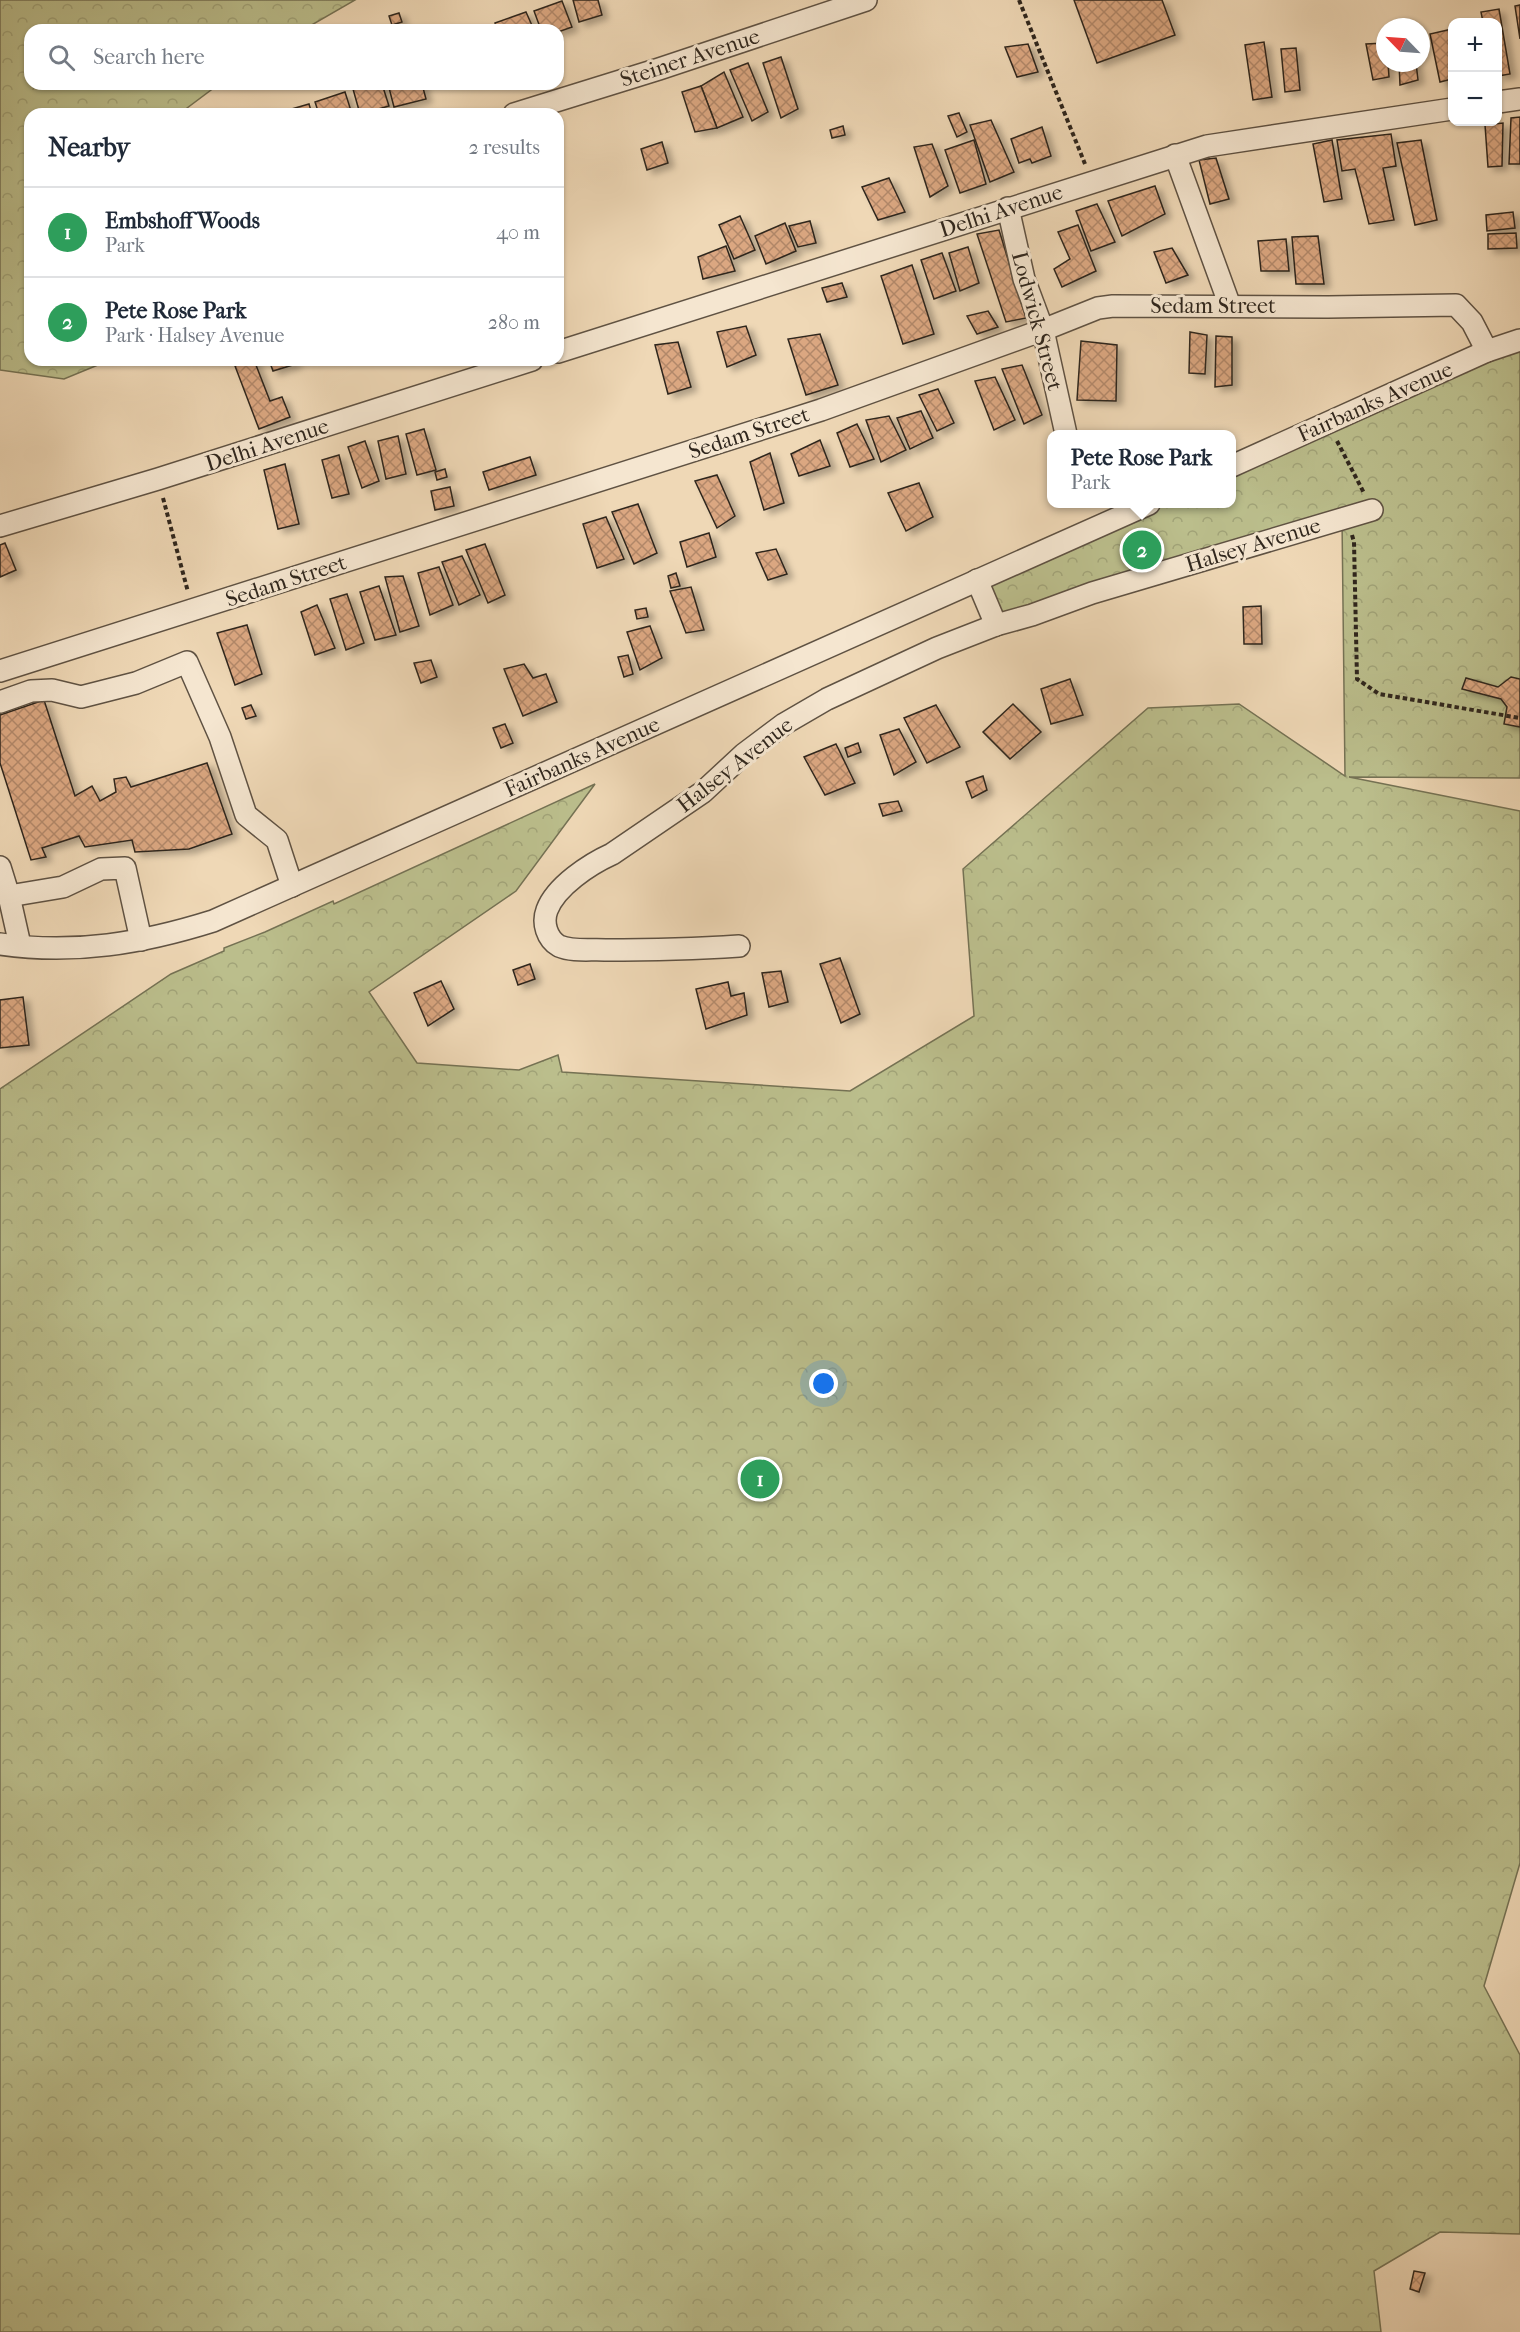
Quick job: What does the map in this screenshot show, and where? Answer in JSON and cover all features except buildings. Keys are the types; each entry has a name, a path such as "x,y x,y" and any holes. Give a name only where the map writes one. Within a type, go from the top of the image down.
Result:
{"street":[{"name":"Steiner Avenue","path":"533,108 866,0"},
{"path":"1502,101 1520,99"},
{"name":"Delhi Avenue","path":"564,350 1207,146 1448,110"},
{"path":"1175,155 1230,306"},
{"name":"Lodwick Street","path":"1008,208 1024,279 1043,330 1065,430"},
{"name":"Sedam Street","path":"0,671 810,414 1098,308 1113,306 1328,307 1456,304 1472,322 1487,351"},
{"name":"Fairbanks Avenue","path":"1236,464 1487,351 1520,340"},
{"name":"Delhi Avenue","path":"0,526 158,480 513,366"},
{"name":"Fairbanks Avenue","path":"10,945 65,948 116,945 165,936 213,921 1140,508"},
{"name":"Halsey Avenue","path":"739,946 667,950 575,949 558,945 553,941 546,931 545,919 548,908 576,876 703,792 744,754 784,724 827,699 937,648 996,625 1032,615 1092,593 1372,510"},
{"path":"977,580 996,625"},
{"path":"0,702 31,692 52,690 81,697 136,683 187,662 220,737 246,815 277,840 292,886"},
{"path":"0,867 9,896 10,945"},
{"path":"9,896 63,887 101,869 125,868 141,940"}],"path":[{"path":"1019,0 1092,182"},
{"path":"1339,446 1372,510"},
{"path":"158,480 193,610"},
{"path":"1347,518 1354,542 1357,679 1379,694 1520,718"}],"green space":[{"path":"0,0 355,0 313,24 24,24 24,90 211,90 187,108 24,108 24,366 95,366 64,379 0,370"},
{"path":"1520,340 1520,778 1349,777 1520,811 1520,1863 1484,1986 1520,2055 1520,2234 1440,2232 1374,2271 1381,2332 0,2332 0,1089 171,974 224,951 224,948 333,901 334,904 595,784 516,891 369,992 417,1063 519,1070 558,1055 562,1072 850,1091 974,1016 963,869 1148,708 1239,704 1345,776 1342,519 996,625 977,580 1140,508 1236,508 1236,464"}],"place":[{"name":"Pete Rose Park","path":"1142,550"},
{"name":"Embshoff Woods","path":"760,1479"}]}
